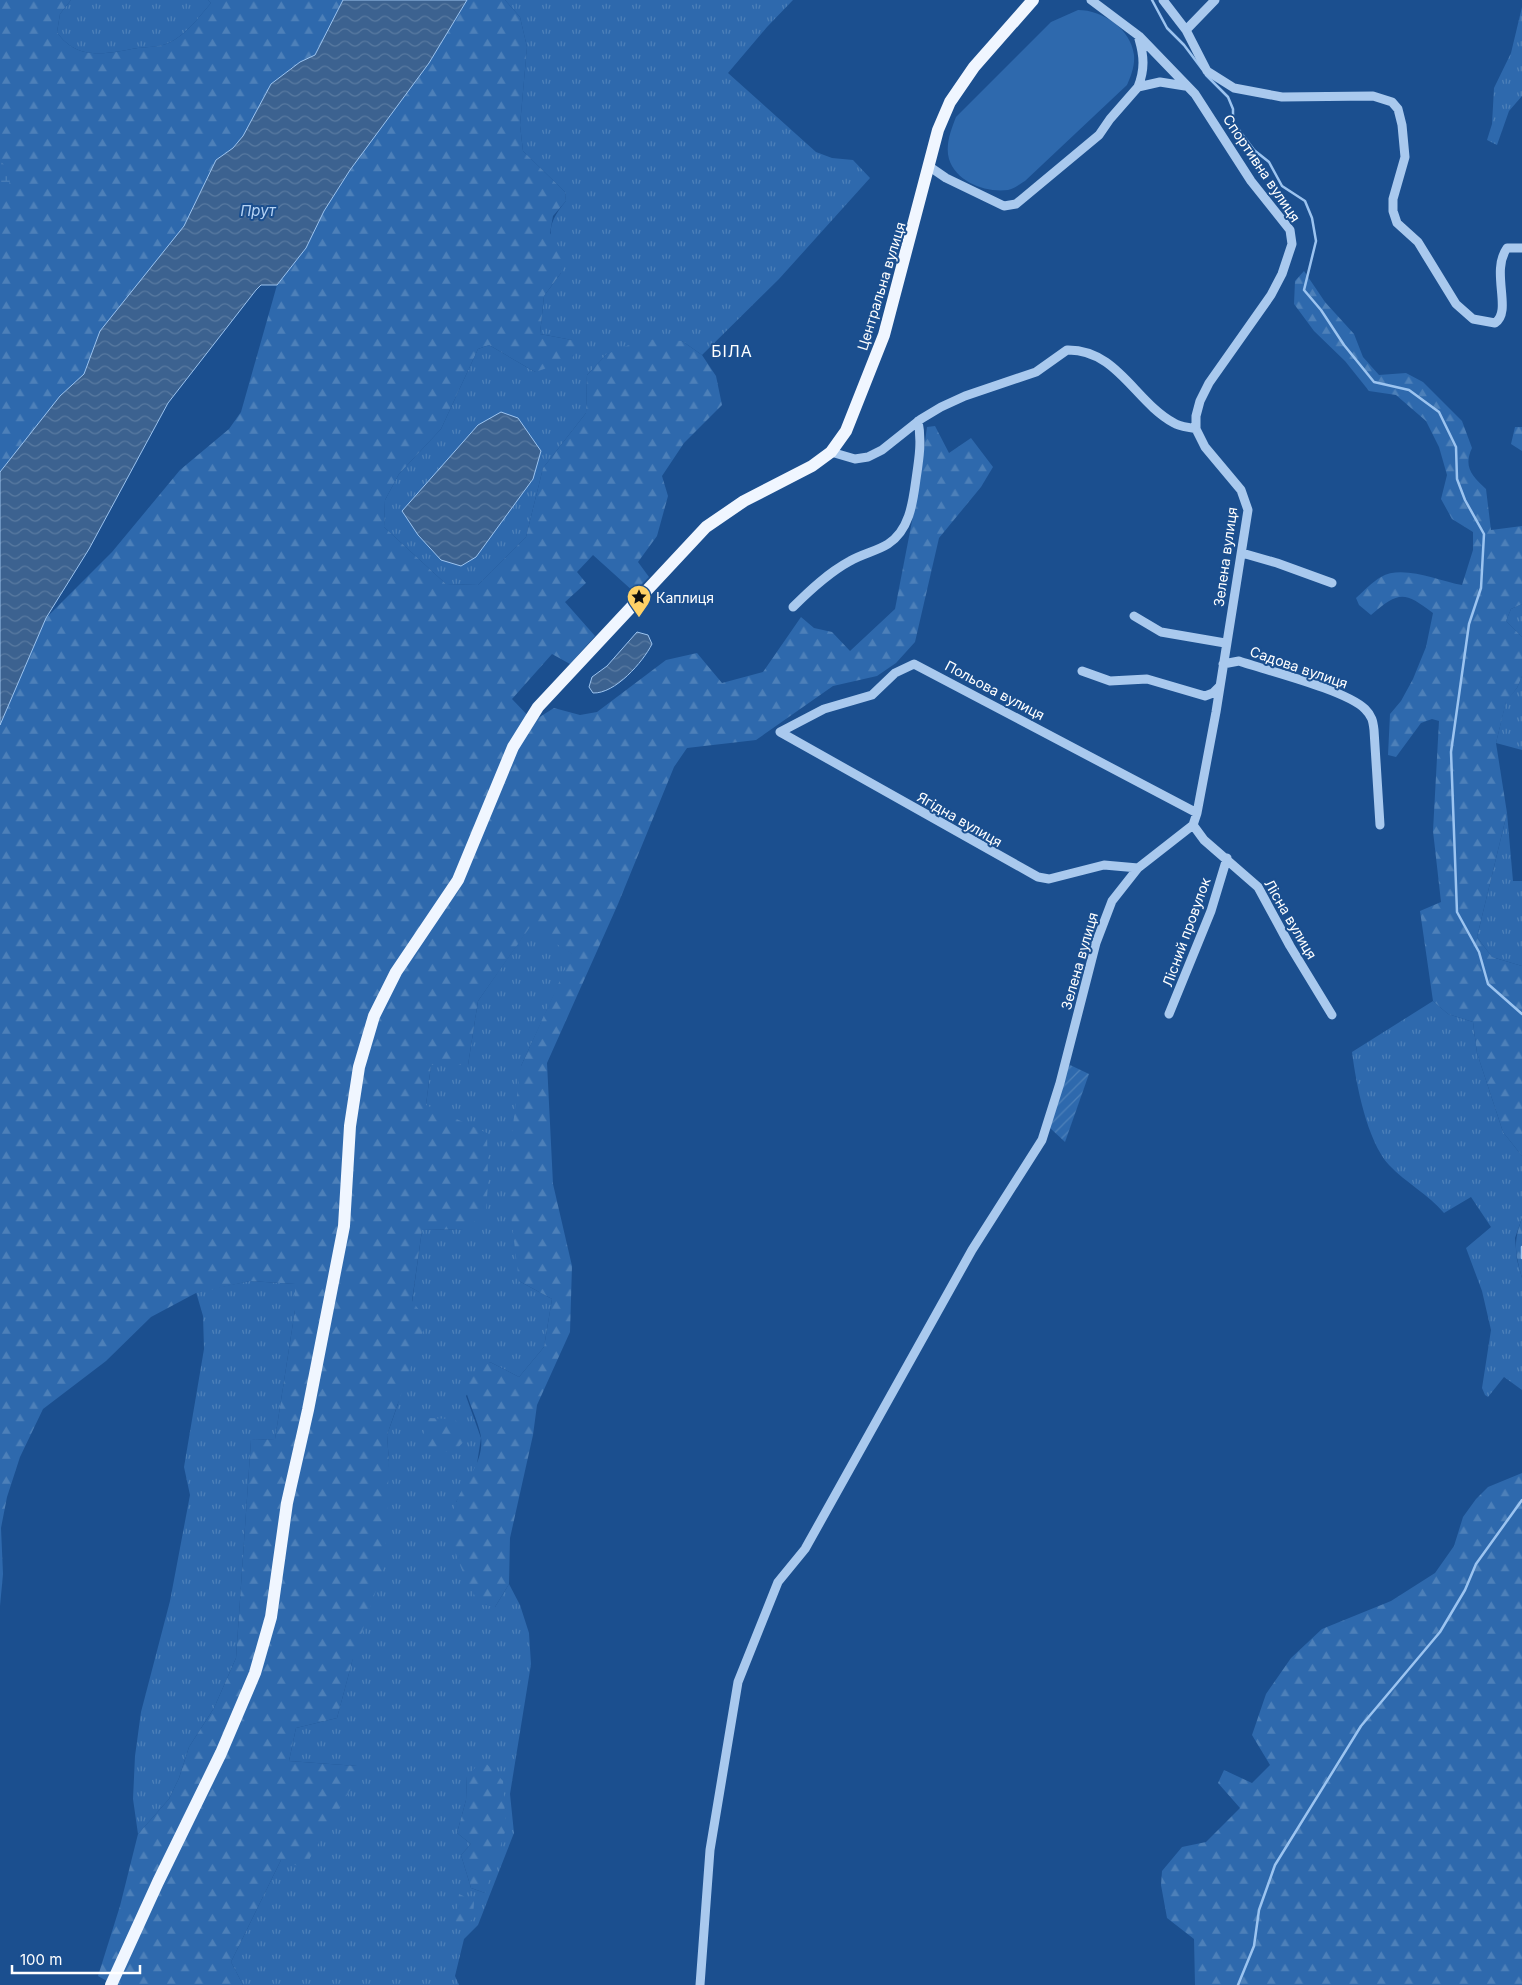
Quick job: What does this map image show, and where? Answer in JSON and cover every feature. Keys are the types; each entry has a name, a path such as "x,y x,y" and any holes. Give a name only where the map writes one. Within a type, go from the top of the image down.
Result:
{"main road":[{"name":"Центральна вулиця","path":"111,1985 221,1753 255,1673 271,1617 287,1503 310,1401 344,1226 350,1126 359,1067 374,1016 396,972 458,880 513,747 538,707 706,527 744,501 812,466 831,452 846,431 884,335 930,167 938,130 950,102 974,67 1033,0"}],"street":[{"name":"Спортивна вулиця","path":"1091,0 1138,36 1185,86 1195,94 1251,181 1290,230 1292,244 1282,274 1271,295 1208,383 1200,401 1196,429"},
{"path":"1163,0 1186,30 1207,71 1234,88 1282,97 1373,96 1392,102 1398,109 1400,117 1405,157 1393,199 1392,211 1397,223 1418,242 1456,304 1473,319 1495,323 1501,319 1504,311 1499,279 1502,254 1507,248 1522,248"},
{"path":"1186,30 1215,0"},
{"path":"930,167 946,178 1004,206 1016,204 1099,135 1110,119 1138,87 1144,72 1144,53 1138,36"},
{"path":"1138,87 1160,82 1185,86"},
{"path":"831,452 855,459 868,458 882,450 918,421 965,396 1036,372 1067,350 1086,352 1109,364 1175,424 1196,429"},
{"path":"793,607 809,591 849,561 890,543 907,522 913,501 920,449 921,434 918,421"},
{"name":"Зелена вулиця","path":"700,1985 710,1850 738,1682 778,1582 805,1549 972,1250 1042,1140 1060,1084 1096,943 1112,901 1138,868 1193,825 1197,814 1242,553 1247,502 1241,490 1214,460 1196,429"},
{"path":"1242,553 1277,563 1332,583"},
{"path":"1134,616 1161,632 1225,643"},
{"name":"Садова вулиця","path":"1223,664 1239,661 1338,694 1358,703 1366,710 1372,718 1374,730 1380,825"},
{"name":"Польова вулиця","path":"780,732 824,709 872,695 895,673 914,664 1197,814"},
{"path":"1082,671 1110,681 1147,679 1205,696 1213,693 1219,687"},
{"name":"Ягідна вулиця","path":"780,732 1038,877 1049,879 1104,865 1138,868"},
{"name":"Лісна вулиця","path":"1193,825 1204,840 1258,886 1290,946 1332,1015"},
{"name":"Лісний провулок","path":"1169,1014 1211,911 1227,858"}],"green space":[{"path":"0,0 71,0 60,14 57,32 65,42 74,48 84,52 104,53 169,43 192,25 211,3 208,0 343,0 315,55 291,68 266,92 256,116 243,136 233,148 216,160 184,226 100,331 84,374 60,396 0,472"},
{"path":"71,0 208,0 211,3 187,30 169,43 116,52 94,53 74,48 65,42 57,32 60,14"},
{"path":"467,0 505,0 520,17 527,47 520,125 523,151 565,192 566,201 553,216 550,233 566,258 561,273 544,296 540,334 572,340 579,346 571,360 535,372 489,345 478,349 441,429 399,474 385,500 384,527 446,584 478,585 526,537 543,468 586,413 587,375 607,354 629,345 655,339 682,341 702,355 716,376 722,405 684,443 662,476 668,496 657,536 638,562 649,577 634,592 593,555 577,572 586,583 565,602 595,636 570,664 552,654 512,699 533,721 554,708 580,715 597,712 666,660 697,653 722,683 763,672 801,617 814,628 832,632 850,651 895,609 919,485 927,427 935,426 949,453 971,438 993,467 981,487 939,538 915,642 896,663 877,676 833,686 756,740 687,748 674,767 618,904 547,1063 553,1184 572,1266 570,1332 537,1405 533,1435 510,1538 509,1584 495,1607 480,1604 467,1581 456,1554 451,1526 457,1500 474,1470 480,1455 481,1446 480,1431 463,1379 490,1362 519,1377 544,1347 552,1299 519,1281 506,1176 521,1066 572,954 530,927 478,1001 468,1065 431,1065 426,1105 487,1133 488,1182 486,1213 464,1229 422,1230 412,1301 427,1320 387,1435 389,1462 385,1563 352,1662 337,1718 296,1728 289,1761 357,1766 360,1773 304,1868 281,1860 231,1962 243,1985 114,1985 98,1976 120,1906 138,1834 169,1799 179,1778 189,1747 214,1708 236,1658 251,1440 275,1439 295,1310 295,1284 250,1281 196,1293 151,1317 106,1361 43,1409 20,1457 7,1497 1,1528 3,1574 0,1606 0,725 46,618 112,552 180,470 229,429 241,412 277,285 306,248 324,211 350,170 429,63"},
{"path":"505,0 793,0 728,73 816,152 832,158 853,160 870,178 779,279 702,355 682,341 607,354 587,375 586,413 543,468 526,537 478,585 446,584 384,527 385,500 399,474 441,429 478,349 489,345 535,372 572,340 540,334 544,296 561,273 552,243 551,228 558,211 566,201 565,192 523,151 520,125 527,47 520,17","holes":["533,479 506,513 418,535"]},
{"path":"1522,7 1522,96 1509,111 1497,145 1487,140 1492,124 1494,88 1511,53"},
{"path":"1078,10 1097,13 1106,17 1122,29 1128,37 1134,59 1127,85 1025,181 1012,189 990,190 965,180 953,167 948,154 949,138 956,117 1051,22"},
{"path":"0,160 11,173 8,191 0,196"},
{"path":"1304,271 1325,302 1354,334 1363,357 1379,375 1406,373 1423,382 1462,421 1472,448 1468,461 1470,471 1486,489 1491,530 1522,526 1522,604 1511,609 1506,621 1522,637 1522,676 1517,688 1506,702 1496,743 1507,813 1477,937 1492,957 1522,966 1522,1156 1503,1132 1477,1053 1473,1022 1448,1014 1433,1001 1420,911 1441,902 1433,831 1439,721 1432,719 1421,723 1396,757 1388,755 1390,714 1401,701 1413,679 1426,647 1433,613 1415,601 1402,597 1388,601 1371,615 1359,605 1356,598 1371,584 1390,573 1410,573 1462,585 1473,550 1473,532 1452,519 1441,499 1447,475 1439,447 1426,421 1396,395 1369,391 1345,361 1314,331 1294,304 1295,281"},
{"path":"1515,427 1522,427 1522,451 1511,444"},
{"path":"1522,604 1522,637 1506,621 1511,609"},
{"path":"1522,676 1522,750 1496,743 1506,701 1517,688"},
{"path":"1507,813 1513,881 1522,881 1522,966 1492,957 1477,937"},
{"path":"530,926 573,954 521,1066 519,1281 552,1299 544,1347 519,1377 490,1362 466,1396 481,1438 476,1470 456,1502 495,1607 509,1584 520,1605 529,1633 531,1664 510,1794 514,1833 478,1925 464,1939 455,1976 459,1985 243,1985 231,1962 281,1860 357,1766 289,1761 296,1728 337,1718 352,1662 389,1462 387,1435 398,1404 422,1230 464,1229 426,1105 431,1065 468,1065 478,1001","holes":["467,1776 485,1893 471,1888 461,1855 471,1844 457,1833 466,1800"]},
{"path":"1433,1001 1448,1014 1473,1022 1477,1053 1503,1132 1522,1156 1522,1218 1515,1238 1517,1260 1522,1278 1522,1390 1504,1377 1488,1397 1482,1388 1491,1330 1482,1291 1466,1248 1491,1227 1471,1197 1444,1213 1389,1165 1381,1155 1364,1112 1356,1080 1352,1052"},
{"path":"1068,1064 1089,1074 1065,1142 1049,1127"},
{"path":"1522,1218 1522,1278 1516,1241"},
{"path":"250,1281 295,1284 295,1310 275,1439 251,1440 236,1658 214,1708 189,1747 179,1778 169,1799 138,1834 133,1799 135,1756 141,1712 170,1601 190,1495 184,1467 204,1349 203,1316 196,1292"},
{"path":"428,1418 455,1419 466,1439 455,1451 425,1453 421,1442"},
{"path":"1522,1473 1522,1985 1195,1985 1194,1939 1167,1918 1161,1885 1162,1871 1182,1847 1206,1842 1240,1808 1218,1783 1224,1770 1252,1783 1270,1765 1252,1735 1266,1694 1291,1658 1322,1629 1391,1601 1435,1573 1454,1546 1463,1517 1476,1499 1488,1487"},
{"path":"483,1760 503,1781 506,1829 485,1893 471,1888 461,1855 471,1844 457,1833 466,1800 467,1776"},
{"path":"459,1894 474,1901 473,1919 459,1928 455,1925"}],"water":[{"name":"Прут","path":"343,0 467,0 429,63 350,170 324,211 306,248 277,285 261,285 256,290 168,403 89,549 46,618 0,725 0,472 60,396 84,374 100,331 184,226 216,160 233,148 243,136 271,84 300,62 315,55"},
{"path":"501,412 518,418 541,451 533,479 476,557 461,566 441,560 418,535 402,511 478,425"},
{"path":"637,632 648,635 652,644 648,651 635,668 619,683 601,692 593,693 589,687 592,677 607,666"}],"waterway":[{"path":"1152,0 1167,28 1184,45 1202,69"},
{"path":"1206,75 1228,97 1233,109 1233,122 1254,150 1269,162 1282,186 1305,201 1312,218 1316,241 1304,290 1374,382 1409,390 1439,412 1456,447 1457,479 1465,500 1484,534 1481,588 1469,624 1451,752 1457,912 1479,952 1488,984 1522,1014"},
{"path":"1522,1247 1522,1258"},
{"path":"1238,1985 1254,1946 1259,1910 1275,1865 1361,1726 1440,1632 1465,1590 1476,1564 1522,1500"}],"place":[{"name":"Каплиця","path":"639,618"}],"district":[{"name":"БІЛА","path":"732,351"}]}
